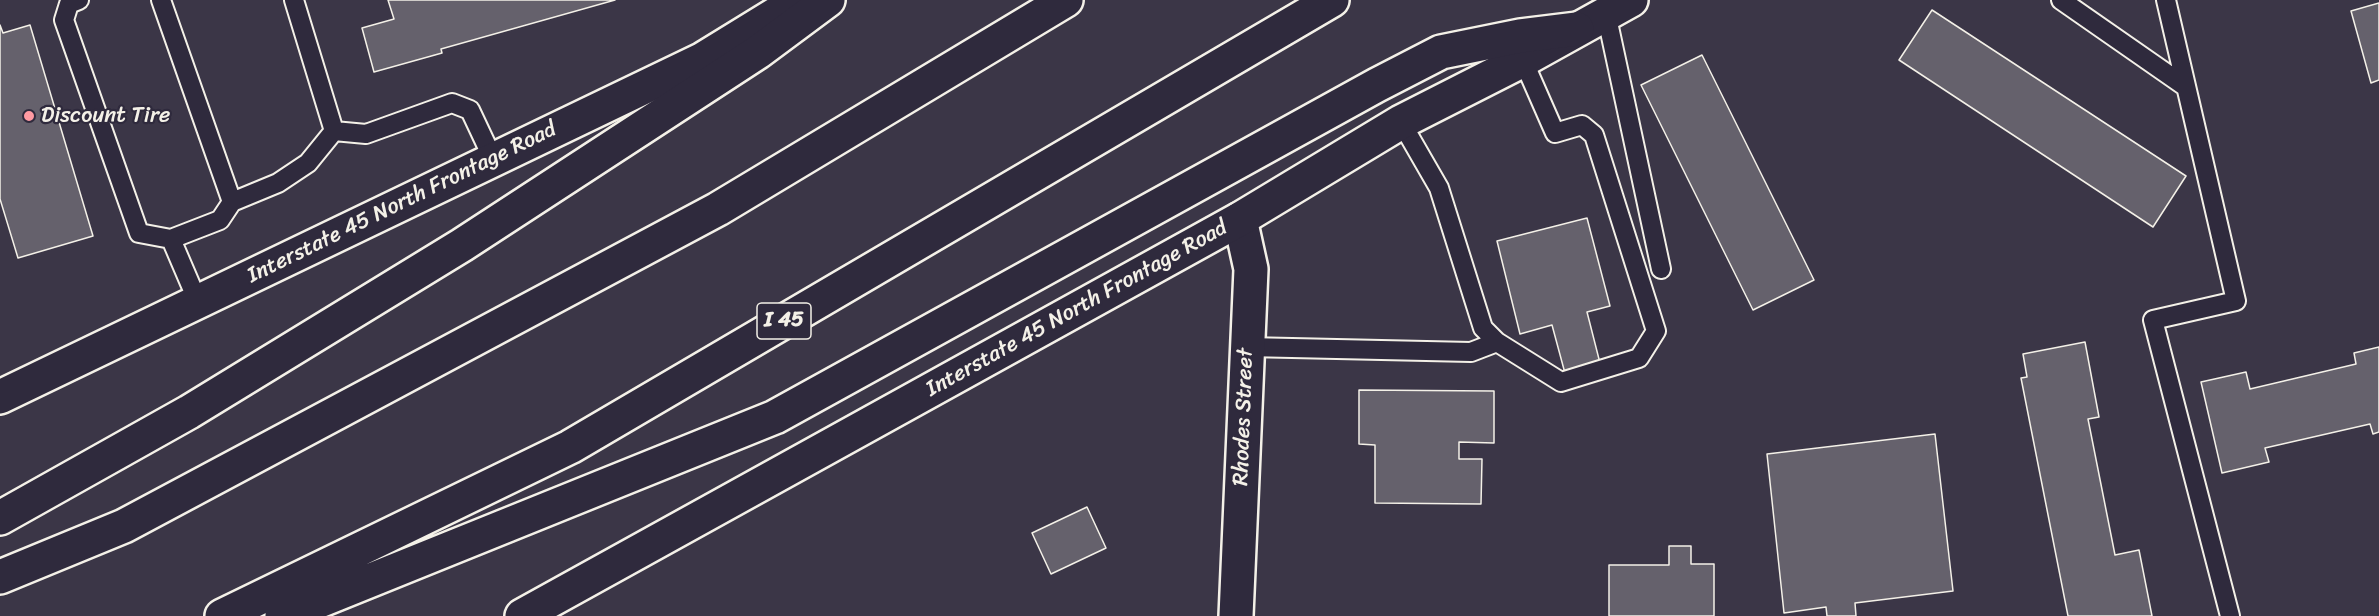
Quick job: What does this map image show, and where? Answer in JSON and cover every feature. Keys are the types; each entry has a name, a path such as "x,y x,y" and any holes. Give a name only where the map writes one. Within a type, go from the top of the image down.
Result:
{"main road":[{"name":"Interstate 45 North Frontage Road","path":"0,397 703,59 799,0"},
{"path":"0,518 189,412 462,245 758,52 828,0"},
{"path":"0,577 124,526 718,209 1065,0"},
{"name":"I 45","path":"222,616 570,447 1332,0"},
{"name":"Interstate 45 North Frontage Road","path":"522,616 1240,219 1401,122 1523,60 1618,7"},
{"path":"282,616 775,417 1377,85 1441,52 1520,36 1577,29"},
{"name":"Rhodes Street","path":"1236,616 1251,269 1240,219"}],"lane":[{"path":"79,0 69,4 64,20 139,233 171,239 220,220 232,202 278,183 308,163 334,131"},
{"path":"161,0 232,202"},
{"path":"294,0 334,131"},
{"path":"2061,0 2186,87"},
{"path":"2166,0 2236,301 2153,320 2230,616"},
{"path":"1618,7 1661,269"},
{"path":"1401,122 1439,188 1483,328 1497,342 1561,382 1639,358 1656,330 1594,135 1582,125 1555,133 1523,60"},
{"path":"334,131 366,134 452,103 470,110 494,159"},
{"path":"171,239 198,302"},
{"path":"1247,347 1471,352 1497,342"}],"building":[{"path":"388,0 615,0 441,49 442,53 374,72 362,28 394,19"},
{"path":"2379,3 2379,80 2371,83 2351,11"},
{"path":"1932,10 2186,176 2153,227 1899,60"},
{"name":"Discount Tire","path":"0,25 3,33 30,25 93,236 18,258 0,199"},
{"path":"1702,55 1814,280 1753,310 1641,85"},
{"path":"1587,218 1610,306 1587,312 1601,367 1566,377 1552,325 1520,334 1497,241"},
{"path":"2085,342 2099,417 2088,419 2115,555 2139,550 2152,616 2068,616 2021,378 2027,377 2023,354"},
{"path":"2379,347 2379,432 2373,434 2370,424 2265,448 2269,462 2222,473 2201,382 2246,372 2250,389 2356,364 2354,353"},
{"path":"1359,390 1494,391 1494,443 1459,442 1459,459 1482,459 1481,504 1375,503 1375,445 1359,444"},
{"path":"1935,434 1953,591 1855,603 1856,616 1827,616 1826,607 1784,613 1767,454"},
{"path":"1087,507 1106,548 1051,574 1032,533"},
{"path":"1669,546 1691,546 1691,564 1714,564 1714,616 1609,616 1609,565 1669,565"}],"place":[{"name":"Discount Tire","path":"29,116"}]}
